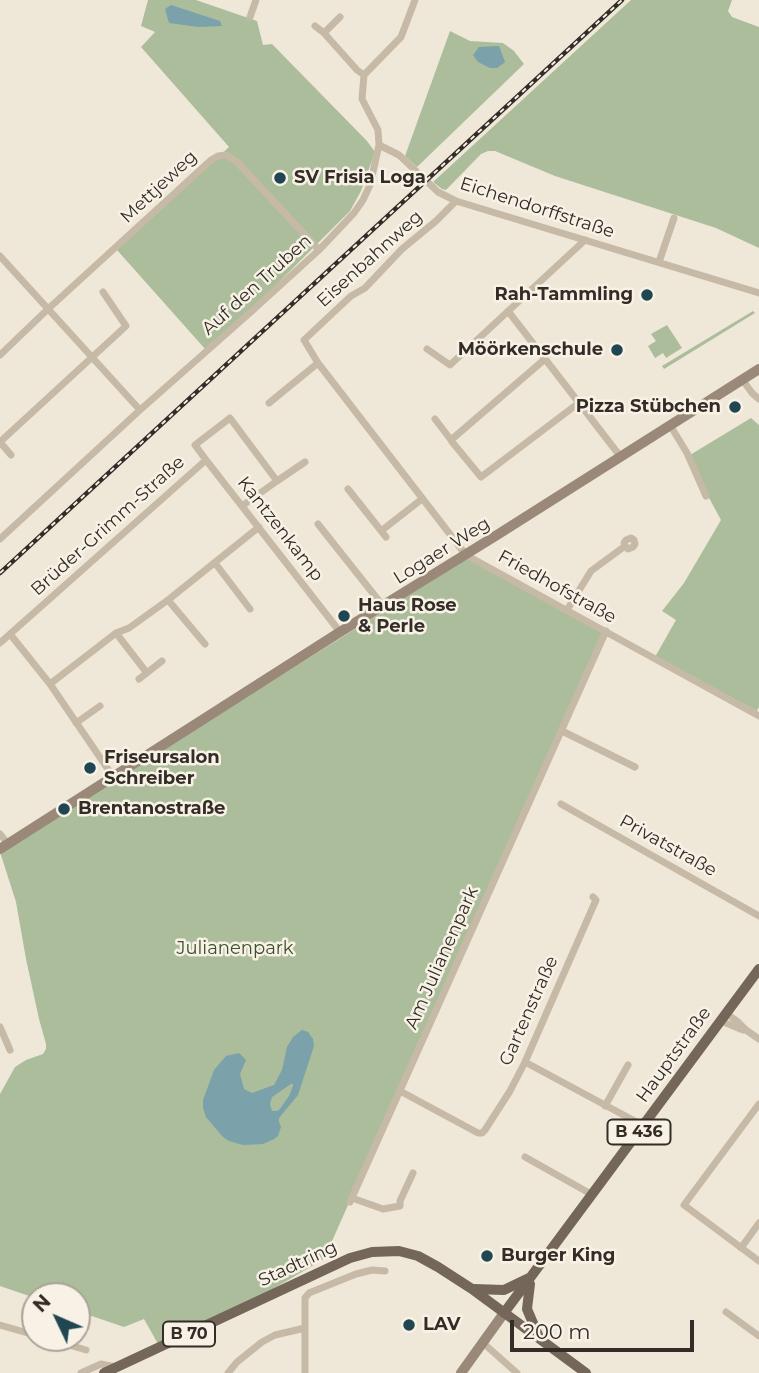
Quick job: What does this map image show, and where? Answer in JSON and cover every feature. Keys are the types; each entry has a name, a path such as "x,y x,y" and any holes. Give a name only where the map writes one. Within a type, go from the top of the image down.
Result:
{"main road":[{"name":"Hauptstraße","path":"504,1313 759,969"},
{"name":"Stadtring","path":"104,1373 122,1368 350,1258 372,1252 399,1251 418,1256 472,1289 504,1313"},
{"path":"472,1289 504,1290 532,1277"},
{"path":"532,1277 527,1295 527,1309 539,1338"},
{"name":"B 70","path":"504,1313 586,1373"}],"street":[{"path":"250,18 256,0"},
{"path":"379,145 378,130 362,99 364,75 401,37 415,0"},
{"path":"324,33 340,17"},
{"path":"315,26 364,75"},
{"name":"Eichendorffstraße","path":"379,145 399,155 438,192 456,201 759,293"},
{"name":"Auf den Truben","path":"0,539 319,250 349,219 363,200 373,174 379,145"},
{"name":"Mettjeweg","path":"48,309 218,156 226,155 237,162 319,250"},
{"name":"Eisenbahnweg","path":"304,340 351,296 365,288 402,249 456,201"},
{"path":"659,262 674,218"},
{"path":"427,349 450,365 585,240"},
{"path":"0,256 140,410"},
{"path":"103,292 133,333"},
{"path":"1,352 48,309"},
{"path":"509,311 620,456"},
{"path":"11,455 0,443 126,326"},
{"name":"Friedhofstraße","path":"304,340 318,363 466,555 759,715"},
{"path":"451,440 545,359"},
{"path":"269,403 318,363"},
{"name":"Logaer Weg","path":"4,847 759,369"},
{"path":"742,379 759,399"},
{"path":"435,419 481,477 580,402"},
{"name":"Kantzenkamp","path":"277,481 230,418 195,445 340,632"},
{"path":"670,425 687,453 706,496"},
{"name":"Brüder-Grimm-Straße","path":"0,643 205,460"},
{"path":"242,506 304,461"},
{"path":"348,489 384,534 422,499"},
{"path":"318,524 383,606"},
{"path":"50,684 116,633 130,628 168,600 258,527"},
{"path":"567,610 591,571 625,546"},
{"path":"215,564 250,609"},
{"path":"168,600 205,644"},
{"name":"Am Julianenpark","path":"412,1173 400,1206 378,1208 351,1200 606,631"},
{"path":"116,633 147,673"},
{"path":"10,634 50,684 114,778"},
{"path":"139,679 162,661"},
{"path":"76,723 100,706"},
{"path":"562,731 635,767"},
{"name":"Privatstraße","path":"561,804 759,916"},
{"path":"0,834 4,847"},
{"name":"Gartenstraße","path":"400,1091 482,1133 510,1091 525,1062 596,900 593,897"},
{"path":"724,1017 737,1020 759,1039"},
{"path":"0,1027 10,1050"},
{"path":"525,1062 644,1126"},
{"path":"605,1106 628,1065"},
{"path":"759,1104 684,1205 759,1261"},
{"path":"525,1157 591,1194"},
{"path":"741,1248 759,1223"},
{"path":"305,1373 305,1298 309,1293 356,1275 372,1270 385,1270"},
{"path":"726,1312 759,1336"},
{"path":"461,1373 504,1313"},
{"path":"0,1325 21,1331"},
{"path":"228,1373 262,1342 275,1335 305,1328"},
{"path":"482,1342 517,1373"},
{"path":"81,1373 101,1364 122,1368"}],"green space":[{"name":"SV Frisia Loga","path":"148,0 196,0 257,21 263,45 272,44 375,152 361,191 350,211 252,309 206,350 117,250 229,147 141,47 155,32 141,26"},
{"path":"631,0 732,0 728,11 732,17 759,27 759,248 716,228 555,176 495,151 481,154 446,190 433,182"},
{"path":"450,31 470,41 503,43 514,51 524,64 417,167 405,156"},
{"path":"753,311 755,313 664,369 662,366"},
{"path":"667,325 682,348 666,358 663,353 655,358 648,346 656,341 651,334"},
{"path":"751,418 759,425 757,711 655,657 676,620 662,611 684,583 721,520 690,455"},
{"name":"Julianenpark","path":"468,558 603,633 324,1259 249,1303 158,1344 144,1319 124,1327 91,1316 91,1282 21,1282 21,1293 0,1286 0,1094 15,1067 43,1054 46,1044 16,902 0,852"}],"water":[{"path":"171,5 220,21 222,26 199,27 169,23 165,9"},
{"path":"499,46 505,62 497,68 490,68 478,62 473,55 479,47"},
{"path":"302,1030 308,1032 314,1046 298,1095 279,1118 281,1127 278,1136 263,1144 243,1145 229,1141 206,1117 203,1108 203,1100 214,1070 226,1056 239,1053 246,1060 240,1074 244,1089 252,1093 274,1085 293,1037","holes":["293,1084 280,1109 272,1111 272,1097"]}],"railway":[{"path":"0,573 622,0"}],"place":[{"name":"SV Frisia Loga","path":"280,178"},
{"name":"Rah-Tammling","path":"647,295"},
{"name":"Möörkenschule","path":"617,350"},
{"name":"Pizza Stübchen","path":"735,407"},
{"name":"Haus Rose & Perle","path":"344,616"},
{"name":"Friseursalon Schreiber","path":"90,768"},
{"name":"Brentanostraße","path":"64,809"},
{"name":"Burger King","path":"487,1256"},
{"name":"LAV","path":"409,1325"}]}
